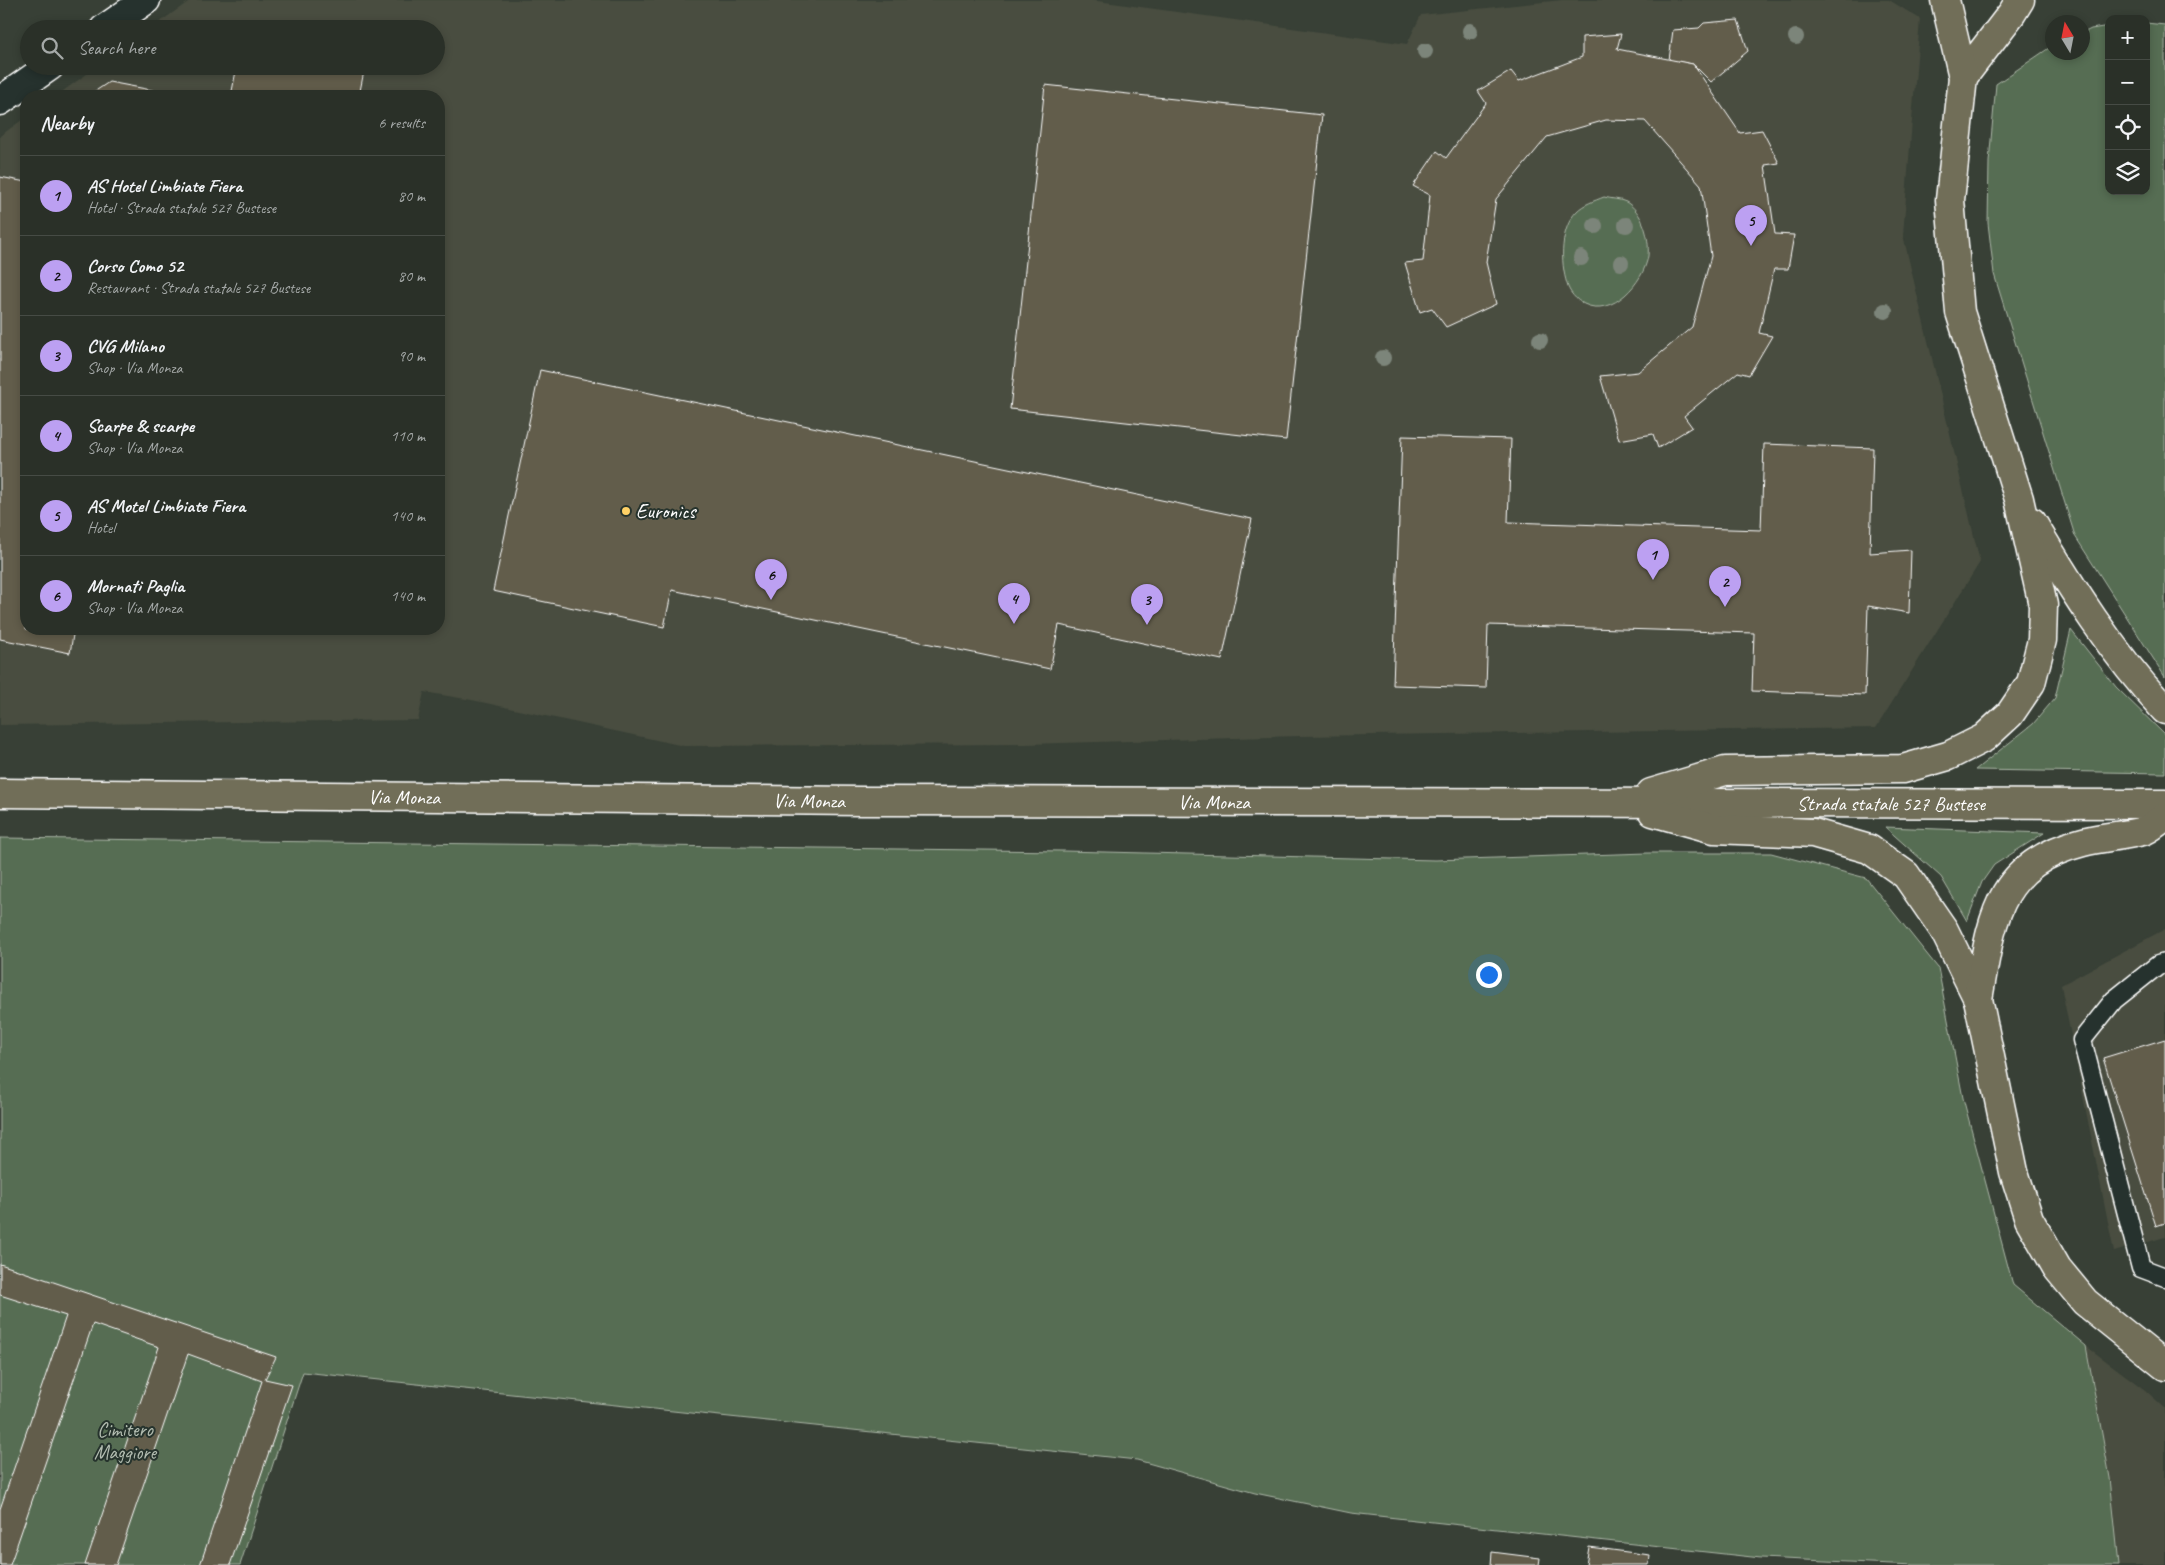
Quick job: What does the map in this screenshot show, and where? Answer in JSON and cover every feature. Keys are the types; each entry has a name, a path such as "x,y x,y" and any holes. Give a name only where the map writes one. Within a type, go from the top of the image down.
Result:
{"main road":[{"path":"1618,802 1725,771 1903,769 1948,756 1984,738 2010,714 2031,682 2042,640 2043,605 2019,500 1960,312 1950,200 1963,77 1945,0"},
{"path":"1963,77 2020,0"},
{"path":"2019,500 2078,598 2135,678 2165,710"},
{"name":"Via Monza","path":"0,793 862,801 1618,802"},
{"path":"1618,802 1714,829 1814,833 1869,849 1906,875 1944,930 1978,999 2014,1172 2029,1219 2057,1268 2085,1302 2165,1366"},
{"name":"Strada statale 527 Bustese","path":"1618,802 2165,804"},
{"path":"1978,999 1992,922 2008,888 2038,859 2081,842 2143,831 2165,817"}],"street":[{"path":"117,20 146,0"},
{"path":"0,101 37,75"}],"lane":[{"path":"2165,963 2158,965 2114,1000 2082,1040 2141,1268 2165,1277"}],"shaded area":[{"path":"191,0 1090,0 1407,44 1421,15 1562,0 1889,0 1920,19 1903,235 1980,562 1876,728 1300,736 1026,744 684,746 472,700 424,692 418,720 0,725 0,136 20,121 20,635 445,635 445,90 64,90 85,75 445,75 445,20 163,20"},
{"path":"2165,929 2165,1237 2114,1252 2061,985"},
{"path":"2086,1346 2145,1390 2165,1408 2165,1565 2119,1565 2110,1478"}],"green space":[{"path":"2150,23 2165,25 2165,677 2075,536 1994,274 1988,223 1989,162 1996,84 2045,51 2045,60 2090,60 2091,29 2105,27 2105,195 2150,195"},
{"path":"1604,197 1626,202 1632,206 1641,218 1648,241 1648,256 1640,276 1625,295 1616,302 1595,307 1584,304 1573,296 1569,290 1563,266 1563,246 1567,226 1571,218 1586,205"},
{"path":"2071,630 2116,687 2165,735 2165,773 1975,770 2033,724 2055,698"},
{"path":"1885,827 2044,833 1994,865 1982,882 1967,921 1941,877"},
{"name":"Cimitero Maggiore","path":"0,838 1063,851 1435,860 1648,853 1771,853 1866,878 1938,968 1963,1098 2013,1285 2086,1346 2110,1478 2119,1565 1914,1565 1761,1558 1351,1513 1255,1493 1137,1460 303,1372 240,1565 0,1565"}],"building":[{"path":"1738,20 1748,51 1711,82 1693,64 1669,60 1673,30 1699,28 1704,23"},
{"path":"1621,34 1617,49 1693,64 1740,133 1762,130 1779,163 1765,165 1775,234 1794,235 1788,269 1774,269 1759,333 1772,336 1749,375 1738,372 1684,416 1692,427 1658,448 1653,434 1619,440 1600,376 1638,372 1692,327 1711,256 1701,185 1645,121 1606,120 1547,137 1496,199 1486,262 1496,304 1446,327 1432,308 1420,312 1405,263 1423,261 1430,195 1413,186 1437,151 1446,158 1486,103 1478,91 1511,71 1519,81 1582,57 1582,37"},
{"path":"235,75 363,75 360,90 232,90"},
{"path":"109,82 151,90 97,90"},
{"path":"1045,85 1322,115 1286,440 1010,409"},
{"path":"0,177 20,181 20,635 73,635 70,653 0,639"},
{"path":"540,370 1252,519 1222,660 1059,625 1050,669 672,590 664,627 493,591"},
{"path":"1402,436 1511,439 1508,522 1761,530 1764,444 1873,448 1870,553 1911,550 1909,613 1868,606 1865,695 1752,691 1754,633 1488,625 1486,688 1393,685"},
{"path":"2165,1039 2165,1223 2156,1226 2103,1058"},
{"path":"0,1264 276,1357 265,1379 292,1385 230,1565 200,1565 262,1381 188,1354 116,1565 85,1565 159,1347 93,1324 10,1565 0,1565 0,1509 66,1316 0,1295"},
{"path":"1589,1547 1650,1555 1649,1565 1586,1565"},
{"path":"1492,1552 1540,1558 1539,1565 1491,1565"}],"place":[{"name":"AS Motel Limbiate Fiera","path":"1751,246"},
{"name":"Euronics","path":"626,511"},
{"name":"AS Hotel Limbiate Fiera","path":"1653,580"},
{"name":"Mornati Paglia","path":"771,600"},
{"name":"Corso Como 52","path":"1725,607"},
{"name":"Scarpe & scarpe","path":"1014,624"},
{"name":"CVG Milano","path":"1147,625"}]}
